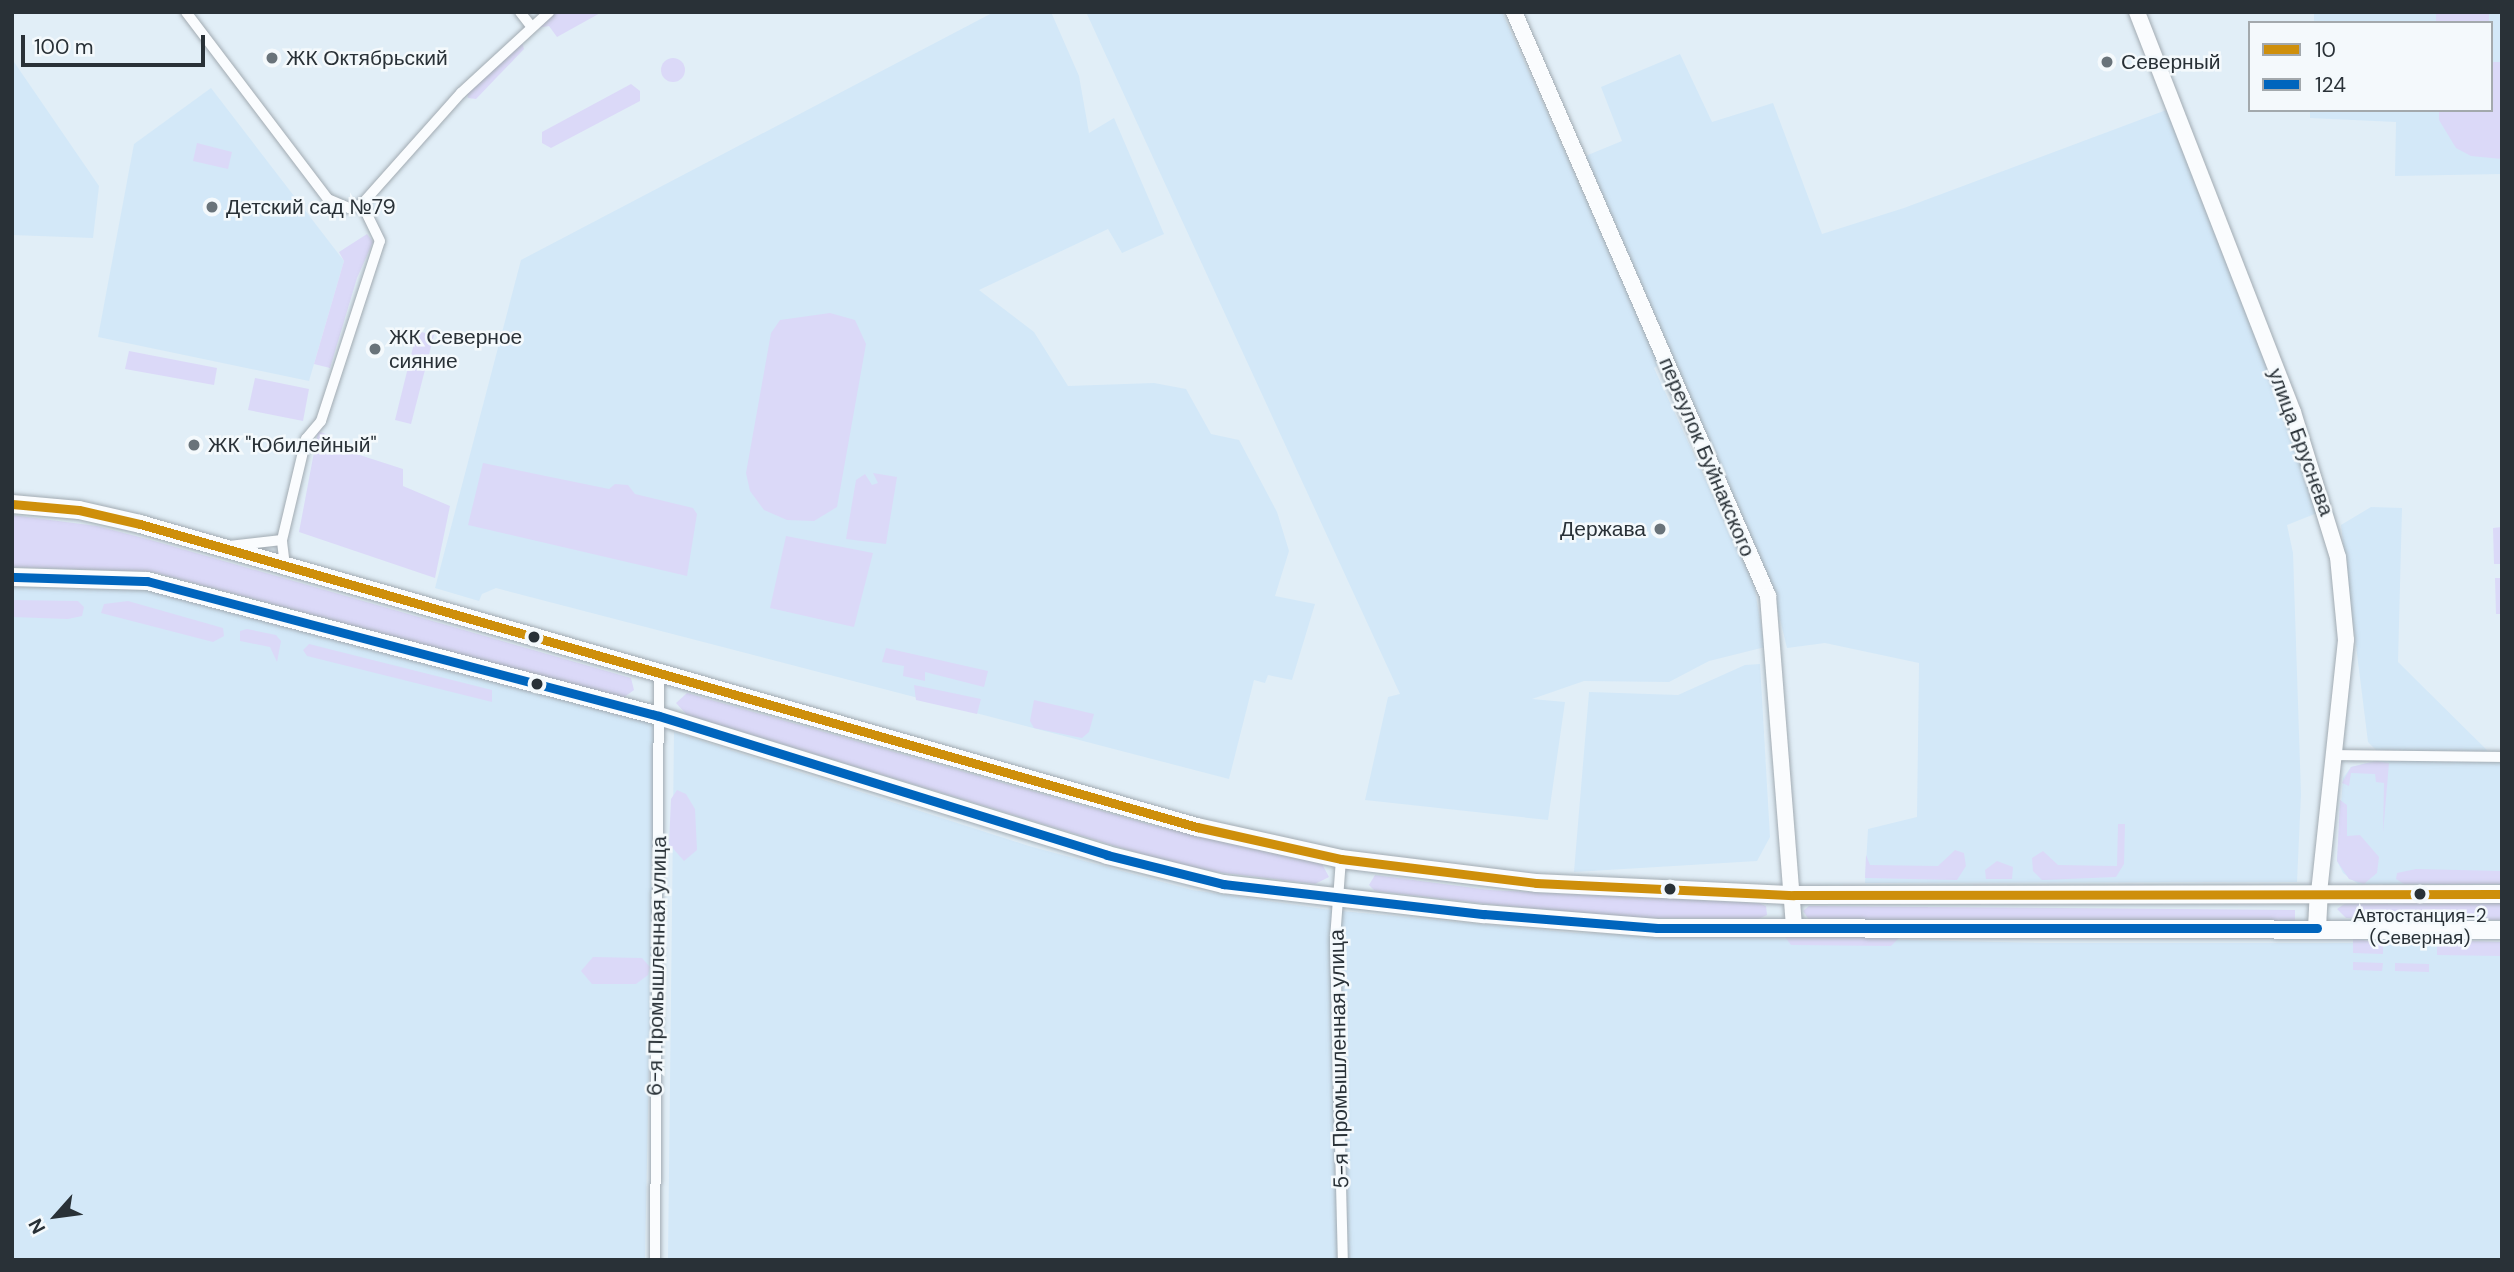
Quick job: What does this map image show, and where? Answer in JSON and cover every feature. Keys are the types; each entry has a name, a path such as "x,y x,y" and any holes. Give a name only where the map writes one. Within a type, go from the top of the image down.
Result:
{"main road":[{"path":"12,503 79,510 221,547 1205,829 1341,859 1523,882 1794,895 2502,894"},
{"path":"12,578 147,581 659,716 1107,855 1223,884 1605,926 2502,930"},
{"path":"2317,928 2319,893"}],"street":[{"path":"186,12 327,199 349,208 362,204 461,93 549,12"},
{"path":"520,12 531,26"},
{"name":"переулок Буйнакского","path":"1514,12 1768,596 1785,856 1794,895 1794,928"},
{"name":"улица Бруснева","path":"2137,12 2293,412 2329,519 2347,617 2319,893"},
{"path":"285,566 282,540 306,439 321,421 380,241 362,204"},
{"path":"221,547 282,540"},
{"name":"6-я Промышленная улица","path":"655,1260 659,673"},
{"path":"2334,755 2502,757"},
{"name":"5-я Промышленная улица","path":"1341,859 1336,898 1343,1260"}],"shaded area":[{"path":"553,12 602,12 557,37 549,26 536,28"},
{"path":"994,12 1051,12 1079,76 1089,133 1114,118 1164,234 1122,253 1108,229 979,290 1034,332 1068,386 1154,383 1186,389 1211,434 1239,440 1277,512 1289,551 1275,596 1315,604 1292,680 1268,675 1265,683 1254,680 1229,779 496,588 482,594 479,601 435,588 521,260"},
{"path":"1086,12 1502,12 1660,364 1654,368 1754,585 1765,647 1709,661 1669,682 1584,681 1532,699 1565,702 1548,820 1365,800 1388,697 1400,694"},
{"path":"2314,12 2502,12 2502,174 2395,176 2396,122 2310,118 2310,112 2493,112 2493,21 2314,21"},
{"path":"2436,12 2489,12 2489,21 2436,21"},
{"path":"521,39 524,49 476,99 468,98 467,93"},
{"path":"1680,54 1712,122 1773,103 1822,234 1904,208 2169,109 2322,511 2287,525 2293,553 2301,794 2297,882 1865,883 1868,829 1917,817 1919,663 1825,643 1787,648 1772,587 1583,157 1622,141 1601,87"},
{"path":"673,58 681,62 685,70 681,78 673,82 665,78 661,70 665,62"},
{"path":"12,59 99,186 93,238 12,235"},
{"path":"2493,62 2502,62 2502,159 2471,156 2456,148 2439,120 2439,112 2493,112"},
{"path":"631,84 640,91 640,101 551,148 542,143 542,132"},
{"name":"Детский сад №79","path":"211,88 344,261 309,381 98,337 134,144"},
{"path":"197,143 232,152 228,169 193,161"},
{"path":"367,234 373,242 357,278 330,368 314,364 344,261 339,252"},
{"path":"830,313 855,320 866,344 837,507 814,521 787,520 764,510 750,491 746,473 771,333 780,320"},
{"path":"417,331 434,335 411,424 395,420"},
{"path":"129,351 217,368 214,385 125,369"},
{"path":"255,378 309,389 303,421 248,410"},
{"path":"318,431 331,436 341,449 403,469 403,486 450,506 435,578 299,532"},
{"path":"483,463 609,489 615,484 628,485 635,494 693,508 697,514 687,576 468,525"},
{"path":"873,473 897,477 886,544 846,539 856,480 865,474 872,485 878,483"},
{"path":"2371,507 2402,508 2398,662 2502,765 2502,885 2358,884 2343,873 2337,861 2343,778 2351,767 2375,761 2377,751 2368,742 2341,525"},
{"path":"12,515 97,526 151,540 631,678 634,690 623,698 153,572 12,567"},
{"path":"2502,527 2502,564 2494,564 2493,528"},
{"path":"786,536 873,553 854,627 770,608"},
{"path":"2495,578 2502,578 2502,614 2496,614"},
{"path":"12,585 145,586 656,721 645,1260 12,1260"},
{"path":"12,600 78,601 84,607 82,616 68,619 12,617"},
{"path":"128,601 223,628 224,636 213,642 101,613 104,604"},
{"path":"247,629 276,635 281,641 277,662 270,647 240,641 240,631"},
{"path":"309,644 492,690 492,702 307,656 303,650"},
{"path":"886,648 988,671 984,687 925,672 925,681 903,676 904,666 882,662"},
{"path":"1760,664 1770,837 1757,861 1574,872 1589,692 1678,695 1745,665"},
{"path":"914,685 981,699 977,714 916,700"},
{"path":"687,693 1151,825 1322,864 1329,877 1315,884 1215,872 1151,857 687,715 676,703"},
{"path":"1034,700 1094,714 1089,732 1082,738 1034,728 1030,721"},
{"path":"674,732 1029,846 1192,890 1331,910 1575,933 2043,943 2502,943 2502,1260 668,1260"},
{"path":"2376,761 2389,763 2383,833 2384,783 2376,782 2375,774 2351,773 2349,786 2342,783 2351,767"},
{"path":"677,790 686,794 695,809 697,850 684,861 669,844 671,799"},
{"path":"2340,800 2347,805 2347,836 2360,835 2379,857 2377,873 2364,884 2349,879 2337,861"},
{"path":"2118,824 2125,824 2124,864 2116,877 2042,880 2033,871 2032,858 2043,851 2058,865 2117,866"},
{"path":"1955,850 1964,853 1966,866 1957,880 1865,878 1866,855 1870,865 1938,866"},
{"path":"1997,861 2013,867 2012,879 1986,879 1985,870"},
{"path":"2416,869 2502,871 2502,884 2404,884 2396,879 2397,873"},
{"path":"1375,875 1490,890 1759,903 1766,906 1767,915 1758,919 1637,918 1487,904 1375,891 1369,885"},
{"path":"2347,902 2502,903 2502,920 2346,918 2337,909"},
{"path":"1809,906 2295,910 2295,925 1809,920 1803,911"},
{"path":"1783,934 1903,934 1891,946 1791,945"},
{"path":"2353,938 2383,944 2383,954 2353,953"},
{"path":"2465,941 2502,942 2502,956 2437,955 2437,946"},
{"path":"593,957 642,958 650,967 648,975 636,984 592,984 581,971"},
{"path":"2353,962 2383,963 2382,971 2353,970"},
{"path":"2395,963 2429,964 2429,972 2395,971"}],"transit line":[{"name":"10","path":"12,504 79,510 140,524 1197,827 1341,859 1536,883 1794,895 2502,894"},
{"name":"124","path":"12,577 147,581 659,716 1107,855 1223,884 1484,914 1657,928 2317,928"}],"place":[{"name":"ЖК Октябрьский","path":"272,58"},
{"name":"Северный","path":"2107,62"},
{"name":"Детский сад №79","path":"212,207"},
{"name":"ЖК Северное сияние","path":"375,349"},
{"name":"ЖК \"Юбилейный\"","path":"194,445"},
{"name":"Держава","path":"1660,529"},
{"name":"Автостанция-2 (Северная)","path":"2420,894"}]}
